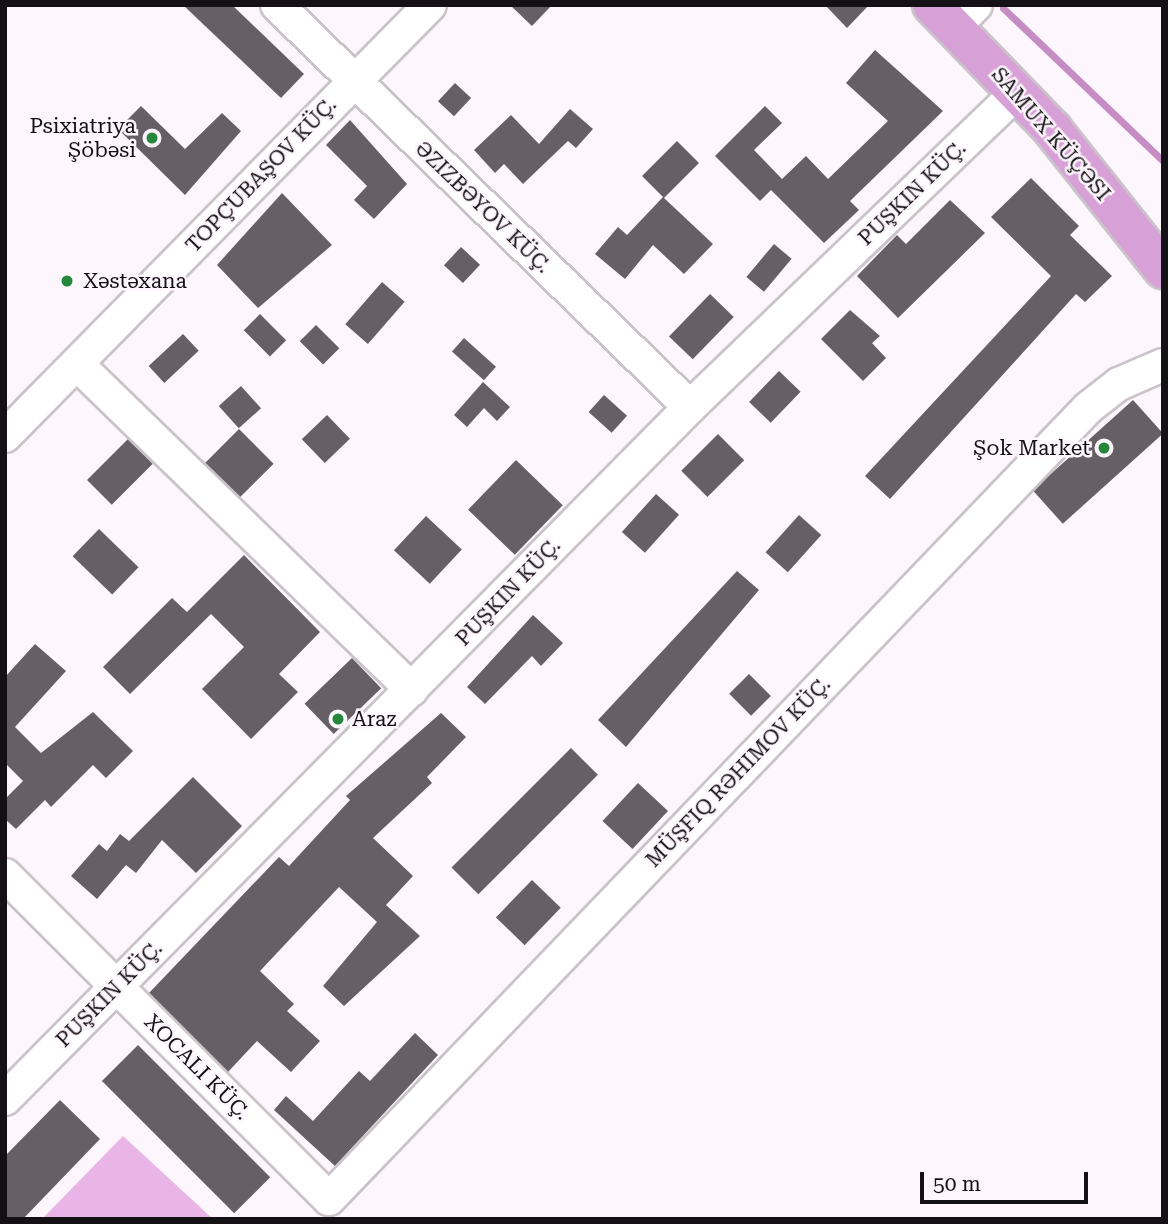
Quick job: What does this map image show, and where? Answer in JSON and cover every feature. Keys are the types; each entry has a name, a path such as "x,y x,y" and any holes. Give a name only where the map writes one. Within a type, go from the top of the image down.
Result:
{"main road":[{"name":"SAMUX KÜÇƏSI","path":"954,13 1163,269"}],"street":[{"name":"ƏZIZBƏYOV KÜÇ.","path":"277,5 690,407"},
{"name":"TOPÇUBAŞOV KÜÇ.","path":"5,436 430,5"},
{"name":"PUŞKIN KÜÇ.","path":"5,1099 690,407 1018,91"},
{"path":"76,364 412,690"},
{"name":"MÜŞFIQ RƏHIMOV KÜÇ.","path":"116,986 329,1199 1088,408 1119,384 1163,365"},
{"path":"5,875 116,986"}],"shaded area":[{"path":"123,1136 213,1219 42,1219"}],"building":[{"path":"183,5 232,5 304,74 281,98"},
{"path":"510,5 552,5 532,26"},
{"path":"825,5 869,5 847,28"},
{"path":"875,50 943,111 850,201 859,210 824,243 771,190 760,201 715,156 765,106 782,123 754,150 782,179 806,156 828,179 888,121 846,83"},
{"path":"455,83 471,98 454,116 438,101"},
{"path":"141,106 185,149 222,113 241,131 185,195 118,129"},
{"path":"570,109 593,129 576,148 568,141 523,184 504,164 495,173 474,150 511,115 539,144"},
{"path":"350,120 407,184 374,219 354,200 367,186 326,145"},
{"path":"677,141 699,163 664,198 713,244 684,274 653,245 625,279 595,254 618,227 627,235 663,197 642,176"},
{"path":"1031,178 1079,226 1070,235 1112,276 1085,302 1076,294 890,499 865,476 1051,276 991,217"},
{"path":"282,193 332,245 258,308 217,265"},
{"path":"950,200 985,233 898,318 857,276 897,235 906,244"},
{"path":"774,244 792,259 764,292 746,277"},
{"path":"461,247 480,265 463,283 444,265"},
{"path":"382,282 405,302 368,344 345,324"},
{"path":"710,294 734,317 693,359 669,336"},
{"path":"850,310 880,336 872,343 886,358 863,381 821,339"},
{"path":"260,314 286,340 270,356 244,330"},
{"path":"316,325 339,348 323,365 300,341"},
{"path":"183,334 199,351 164,383 149,366"},
{"path":"464,338 496,367 484,380 452,351"},
{"path":"779,371 801,392 771,423 749,402"},
{"path":"483,382 510,407 497,421 484,408 467,427 454,415"},
{"path":"241,386 261,408 239,428 219,406"},
{"path":"604,395 627,416 612,433 589,412"},
{"path":"1133,400 1163,434 1063,524 1033,490"},
{"path":"327,415 350,439 325,463 302,439"},
{"path":"239,429 274,464 240,498 205,463"},
{"path":"718,434 744,460 707,497 681,471"},
{"path":"128,439 153,464 112,505 87,480"},
{"path":"516,460 563,505 515,555 468,510"},
{"path":"656,494 679,515 645,553 622,532"},
{"path":"799,515 821,535 788,572 766,552"},
{"path":"426,516 462,549 430,584 394,550"},
{"path":"99,529 139,567 112,595 73,556"},
{"path":"244,555 320,632 279,674 298,692 251,739 202,689 244,647 211,614 130,694 103,667 172,598 187,612"},
{"path":"737,571 759,590 626,747 598,720"},
{"path":"533,615 563,643 541,666 532,656 485,704 467,687"},
{"path":"35,644 66,671 15,727 41,753 93,712 133,751 106,778 93,765 51,807 45,800 16,829 5,819 5,799 23,781 5,763 5,677"},
{"path":"352,658 381,688 334,734 305,704"},
{"path":"749,674 771,696 751,716 729,694"},
{"path":"441,713 466,737 427,777 432,783 373,838 413,876 386,905 420,936 344,1006 323,986 377,922 339,887 260,971 294,1004 287,1011 320,1041 291,1072 257,1041 228,1072 149,993 279,857 289,866 350,800 346,796"},
{"path":"571,748 598,775 478,894 451,868"},
{"path":"193,777 242,826 196,873 162,840 136,873 126,865 97,899 71,876 99,844 107,851 120,834 129,841"},
{"path":"638,783 668,811 633,849 603,821"},
{"path":"532,880 561,908 525,945 496,917"},
{"path":"415,1033 438,1055 335,1166 274,1110 286,1096 313,1121 359,1071 370,1081"},
{"path":"138,1045 270,1177 234,1213 102,1081"},
{"path":"60,1100 100,1139 23,1219 5,1219 5,1156"}],"waterway":[{"path":"1003,8 1163,161"}],"place":[{"name":"Psixiatriya Şöbəsi","path":"152,138"},
{"name":"Xəstəxana","path":"67,281"},
{"name":"Şok Market","path":"1104,448"},
{"name":"Araz","path":"338,719"}]}
